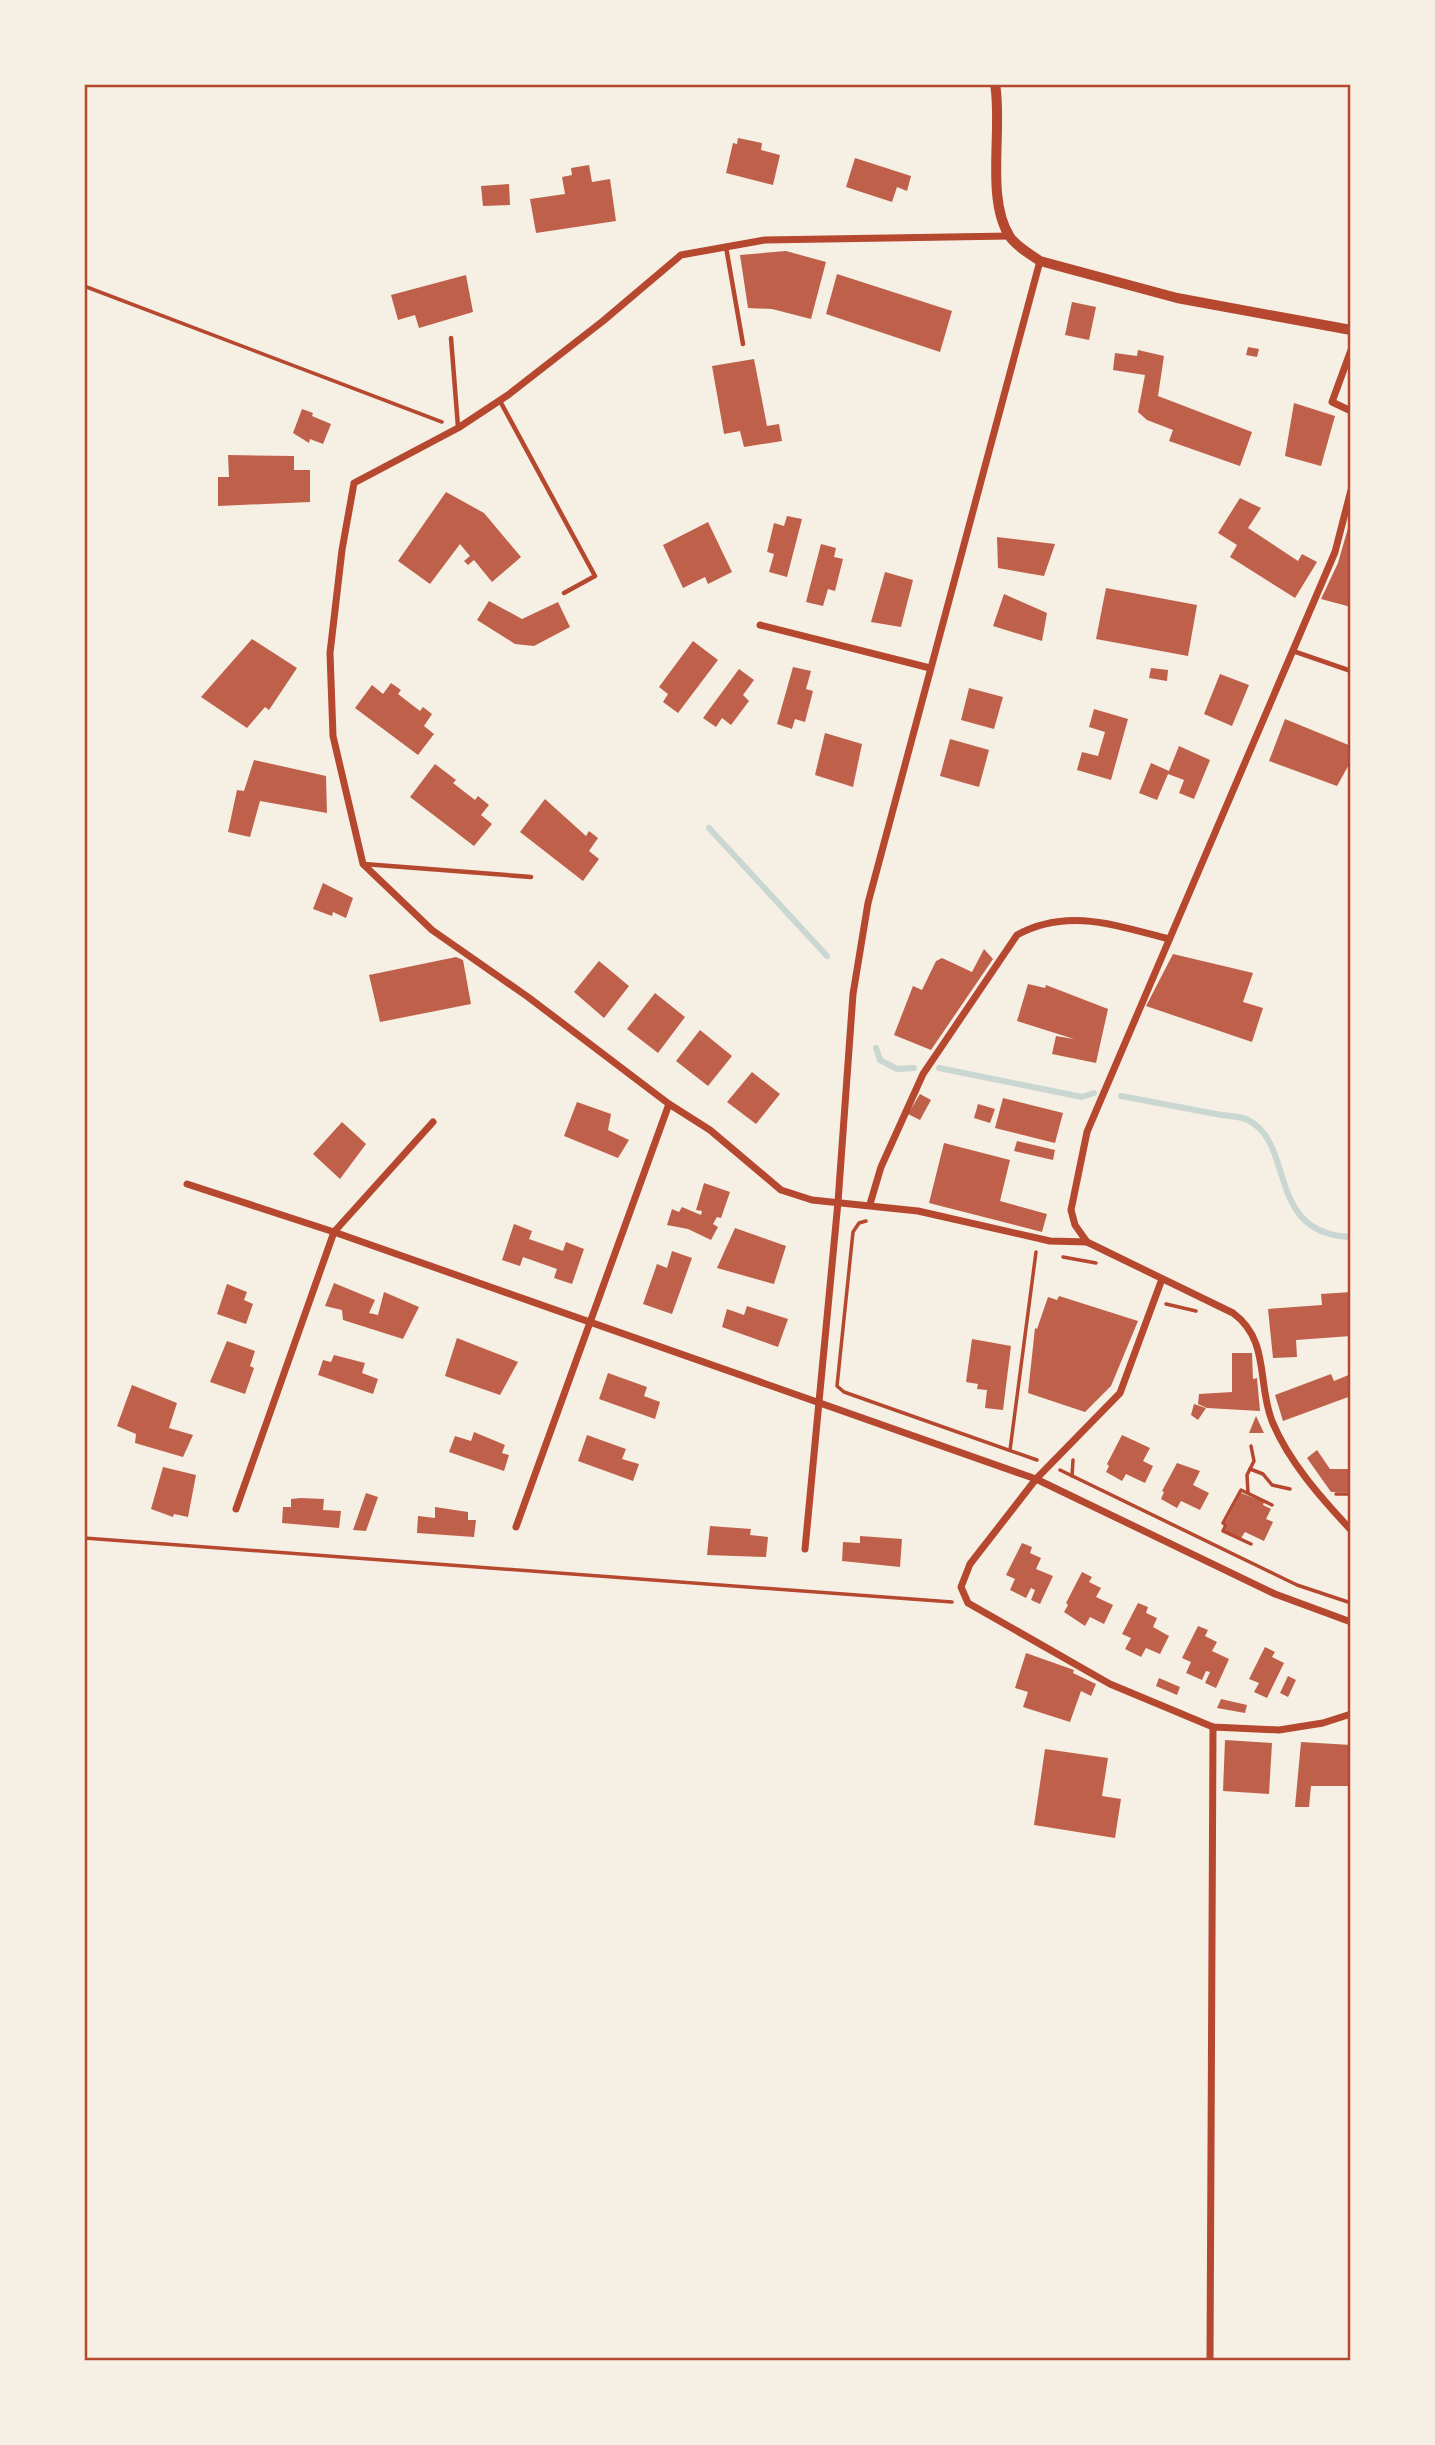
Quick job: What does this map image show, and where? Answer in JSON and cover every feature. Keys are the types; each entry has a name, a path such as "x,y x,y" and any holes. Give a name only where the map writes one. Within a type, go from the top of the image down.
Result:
{"street":[{"path":"995,84 998,193 1010,236 1040,261 1177,299 1351,330"},
{"path":"1010,236 765,240 681,254 603,321 500,400 458,428 354,483 342,550 330,653 333,736 363,864 432,930 528,997 669,1104 710,1130 781,1190 812,1200 918,1211 1050,1241 1087,1242 1233,1313 1252,1331 1258,1344 1273,1422 1324,1501 1351,1531"},
{"path":"805,1549 838,1202 853,993 867,903 1040,261"},
{"path":"1351,350 1332,402 1351,411"},
{"path":"1087,1242 1075,1225 1071,1210 1087,1132 1335,552 1351,490"},
{"path":"760,625 930,668"},
{"path":"870,1204 881,1167 923,1074 1017,935 1037,924 1063,918 1093,920 1170,939"},
{"path":"516,1527 669,1104"},
{"path":"236,1509 334,1232 433,1122"},
{"path":"187,1184 334,1232 1037,1479 1275,1594 1351,1622"},
{"path":"1162,1279 1120,1393 1037,1479 970,1564 961,1587 968,1603 1110,1684 1213,1727 1279,1730 1351,1714"},
{"path":"1210,2361 1213,1727"}],"lane":[{"path":"726,246 743,344"},
{"path":"451,338 458,428"},
{"path":"500,400 595,576 564,593"},
{"path":"1292,650 1351,671"},
{"path":"363,864 531,877"}],"path":[{"path":"84,286 458,428"},
{"path":"872,1220 859,1223 853,1232 837,1386 844,1392 1050,1465 1297,1585 1351,1603"},
{"path":"1010,1450 1037,1252 1023,1249"},
{"path":"1061,1256 1099,1264"},
{"path":"1248,1493 1247,1479 1254,1461 1251,1446"},
{"path":"1250,1469 1263,1474 1272,1485 1290,1489"},
{"path":"1251,1544 1223,1531 1226,1525 1223,1523 1241,1490 1272,1505"},
{"path":"1335,1494 1351,1494"},
{"path":"84,1538 968,1603"}],"building":[{"path":"738,138 762,143 761,150 780,155 773,185 726,173 733,143 737,144"},
{"path":"855,158 911,176 907,191 897,187 892,202 846,187"},
{"path":"589,165 592,182 610,179 616,221 536,233 530,199 565,194 562,177 572,175 571,168"},
{"path":"509,184 510,205 483,206 481,186"},
{"path":"786,251 826,262 811,319 772,309 748,308 740,255"},
{"path":"837,274 952,311 940,352 826,314"},
{"path":"466,275 473,312 419,328 415,315 398,320 391,295"},
{"path":"1072,302 1096,307 1089,340 1065,335"},
{"path":"1248,347 1259,349 1257,357 1246,355"},
{"path":"1138,350 1164,356 1158,396 1252,432 1240,466 1169,441 1173,430 1147,420 1138,412 1145,375 1113,370 1115,353 1137,356"},
{"path":"754,359 767,426 779,424 782,441 744,447 740,431 724,434 712,366"},
{"path":"1294,403 1335,416 1321,466 1285,456"},
{"path":"302,409 331,424 323,444 310,439 309,443 293,433"},
{"path":"228,455 294,456 294,470 310,470 310,502 218,506 218,477 229,477"},
{"path":"446,492 484,513 521,557 492,582 474,560 468,565 464,561 470,556 460,544 430,584 398,561"},
{"path":"1240,498 1261,508 1248,528 1298,561 1302,554 1317,562 1295,598 1230,557 1237,545 1218,533"},
{"path":"787,516 802,519 787,577 769,572 774,554 767,552 774,523 784,526"},
{"path":"708,522 732,572 708,584 705,577 683,588 663,545"},
{"path":"1348,528 1351,529 1351,607 1321,599 1338,563"},
{"path":"997,537 1055,544 1044,576 998,568"},
{"path":"821,544 836,548 834,557 843,559 835,591 828,589 823,606 806,602"},
{"path":"885,572 913,580 901,627 871,622"},
{"path":"1106,588 1197,605 1188,656 1096,639"},
{"path":"1004,594 1047,613 1042,641 993,626"},
{"path":"489,601 522,619 558,602 570,627 534,646 515,644 477,620"},
{"path":"252,639 297,668 269,710 265,707 247,728 201,697"},
{"path":"693,641 718,660 678,713 663,702 668,694 659,687"},
{"path":"793,667 811,671 806,689 813,691 805,722 795,719 792,729 777,724"},
{"path":"1151,668 1168,670 1167,681 1149,678"},
{"path":"739,669 754,680 743,695 749,701 731,725 722,718 716,727 703,718"},
{"path":"1220,674 1249,685 1232,726 1204,714"},
{"path":"391,683 401,690 398,694 420,711 423,707 432,714 424,726 434,734 418,755 355,708 372,685 383,694"},
{"path":"969,688 1003,697 994,729 961,720"},
{"path":"1094,709 1128,719 1111,780 1077,770 1082,752 1098,756 1105,732 1089,727"},
{"path":"1285,719 1351,746 1351,761 1337,786 1269,761"},
{"path":"825,733 862,744 853,787 815,775"},
{"path":"950,739 989,750 979,787 940,776"},
{"path":"1179,746 1210,760 1194,799 1179,793 1184,780 1168,774 1157,800 1139,793 1151,763 1169,771"},
{"path":"254,760 326,776 327,813 260,801 250,837 228,832 237,790 244,791"},
{"path":"435,764 456,780 453,783 475,800 478,796 489,805 481,815 492,824 474,846 410,797"},
{"path":"545,799 586,836 589,831 598,838 589,851 599,859 583,881 520,832"},
{"path":"323,883 353,898 346,918 333,912 332,916 313,909"},
{"path":"984,949 993,959 931,1050 894,1035 913,986 922,990 936,961 942,958 972,972"},
{"path":"1173,954 1253,973 1243,1002 1263,1008 1252,1042 1146,1006"},
{"path":"456,957 463,960 471,1004 380,1022 369,975"},
{"path":"599,961 629,986 604,1018 574,992"},
{"path":"1028,984 1045,988 1046,985 1108,1009 1096,1063 1052,1054 1056,1036 1074,1039 1017,1021"},
{"path":"655,993 685,1017 658,1053 627,1029"},
{"path":"700,1030 732,1056 708,1086 676,1061"},
{"path":"752,1072 780,1094 756,1124 727,1102"},
{"path":"920,1094 931,1100 920,1120 908,1114"},
{"path":"1003,1098 1063,1113 1055,1143 995,1128"},
{"path":"577,1102 611,1114 608,1130 629,1140 618,1158 564,1136"},
{"path":"978,1104 995,1109 990,1123 974,1118"},
{"path":"342,1122 366,1144 340,1179 313,1154"},
{"path":"1017,1141 1055,1150 1053,1160 1014,1151"},
{"path":"944,1143 1010,1160 1000,1201 1047,1214 1042,1232 929,1203"},
{"path":"704,1183 730,1192 721,1218 717,1217 713,1224 718,1227 711,1240 688,1229 667,1225 672,1209 679,1212 682,1207 701,1215 702,1211 696,1210"},
{"path":"514,1224 532,1231 529,1239 563,1251 566,1242 584,1249 572,1284 554,1278 557,1269 523,1257 520,1266 502,1260"},
{"path":"735,1228 786,1246 774,1284 717,1268"},
{"path":"672,1251 692,1258 672,1314 643,1304 657,1264 667,1268"},
{"path":"334,1283 375,1300 369,1313 378,1315 384,1292 419,1307 403,1339 343,1320 342,1310 325,1306"},
{"path":"227,1284 247,1292 244,1300 253,1304 246,1324 217,1314"},
{"path":"1351,1292 1351,1336 1296,1340 1297,1357 1273,1358 1268,1309 1322,1305 1321,1294"},
{"path":"1059,1296 1138,1321 1111,1386 1085,1412 1028,1393 1035,1328 1037,1329 1048,1297 1057,1300"},
{"path":"747,1306 788,1319 778,1347 722,1327 727,1309 744,1315"},
{"path":"457,1338 518,1362 500,1395 445,1376"},
{"path":"972,1339 1011,1346 1003,1410 985,1408 987,1390 977,1389 978,1384 966,1382"},
{"path":"227,1341 255,1351 250,1366 254,1368 245,1394 210,1382"},
{"path":"1232,1353 1252,1353 1253,1379 1257,1378 1260,1411 1207,1408 1198,1404 1199,1394 1232,1392"},
{"path":"334,1355 365,1363 362,1373 378,1379 373,1394 318,1375 323,1360 331,1362"},
{"path":"608,1373 647,1387 644,1396 660,1402 655,1419 599,1399"},
{"path":"1331,1374 1334,1381 1351,1374 1351,1396 1283,1421 1275,1395"},
{"path":"132,1385 177,1403 169,1428 193,1435 183,1457 135,1443 136,1434 117,1426"},
{"path":"1194,1404 1206,1408 1198,1420 1191,1415"},
{"path":"1256,1416 1264,1433 1249,1433"},
{"path":"474,1432 505,1445 502,1453 509,1455 504,1471 449,1452 455,1436 471,1441"},
{"path":"587,1435 626,1449 622,1459 639,1464 633,1481 578,1461"},
{"path":"1122,1435 1150,1448 1143,1461 1153,1466 1145,1483 1126,1474 1122,1481 1106,1472 1109,1466 1107,1464"},
{"path":"1317,1450 1330,1469 1351,1469 1351,1492 1331,1492 1307,1458"},
{"path":"1177,1463 1200,1471 1193,1485 1209,1493 1200,1510 1181,1501 1177,1508 1161,1499 1164,1492 1162,1491"},
{"path":"163,1467 196,1475 188,1517 174,1514 173,1517 151,1509"},
{"path":"366,1493 378,1497 366,1531 353,1530"},
{"path":"1241,1493 1264,1502 1263,1505 1271,1509 1266,1519 1273,1522 1264,1541 1245,1532 1241,1538 1225,1531 1228,1524 1225,1523"},
{"path":"291,1499 324,1499 323,1510 341,1511 339,1528 282,1523 283,1507 291,1507"},
{"path":"435,1507 468,1512 468,1520 476,1520 474,1537 417,1533 418,1516 435,1518"},
{"path":"710,1526 751,1529 750,1535 768,1537 766,1557 707,1555"},
{"path":"860,1536 902,1539 900,1567 842,1561 843,1542 860,1543"},
{"path":"1022,1543 1032,1547 1030,1553 1041,1558 1036,1569 1053,1576 1040,1604 1031,1600 1035,1590 1031,1588 1026,1598 1010,1590 1015,1579 1006,1575"},
{"path":"1082,1572 1092,1577 1089,1582 1101,1588 1096,1597 1113,1605 1104,1624 1090,1617 1085,1626 1064,1612"},
{"path":"1138,1603 1148,1607 1146,1613 1157,1618 1153,1627 1169,1636 1160,1654 1146,1648 1141,1657 1125,1649 1131,1638 1122,1634"},
{"path":"1198,1626 1208,1630 1205,1636 1217,1642 1212,1651 1229,1659 1216,1688 1205,1683 1210,1672 1206,1671 1202,1680 1186,1673 1191,1662 1182,1658"},
{"path":"1265,1647 1275,1652 1272,1657 1284,1663 1267,1698 1254,1692 1259,1683 1249,1679"},
{"path":"1026,1653 1074,1670 1073,1673 1096,1684 1091,1696 1081,1691 1070,1722 1023,1707 1028,1692 1015,1688"},
{"path":"1288,1676 1296,1680 1288,1697 1280,1693"},
{"path":"1159,1678 1180,1687 1177,1695 1156,1686"},
{"path":"1221,1699 1247,1705 1245,1713 1217,1708"},
{"path":"1225,1740 1272,1743 1269,1794 1223,1791"},
{"path":"1301,1742 1351,1745 1351,1786 1311,1786 1309,1807 1295,1807"},
{"path":"1045,1749 1108,1758 1102,1796 1121,1799 1115,1838 1034,1825"}],"waterway":[{"path":"709,828 827,956"},
{"path":"876,1048 880,1060 897,1069 914,1068"},
{"path":"939,1068 1082,1097 1094,1093"},
{"path":"1121,1096 1248,1120 1263,1132 1272,1148 1293,1205 1305,1221 1324,1232 1351,1237"}]}
